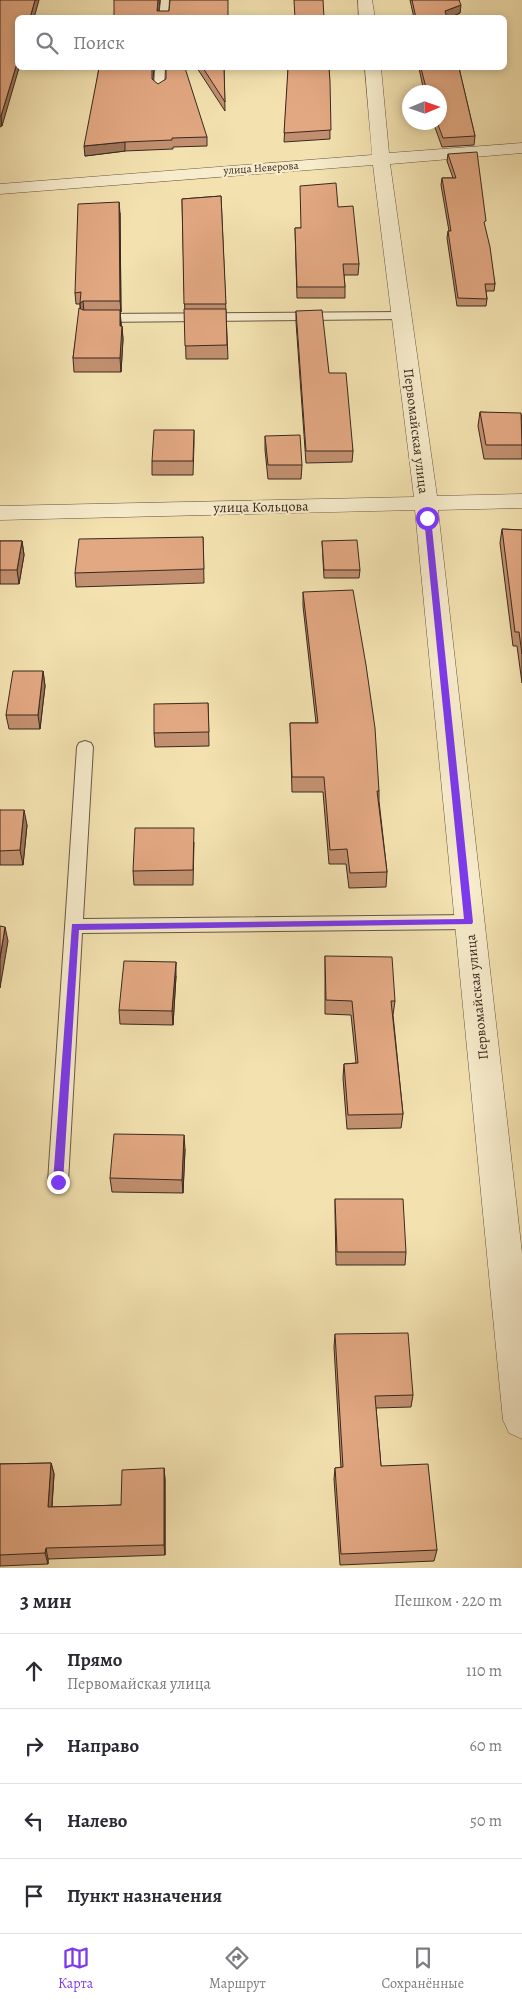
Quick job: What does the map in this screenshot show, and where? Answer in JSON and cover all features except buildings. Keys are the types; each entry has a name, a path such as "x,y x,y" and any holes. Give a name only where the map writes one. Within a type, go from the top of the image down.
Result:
{"street":[{"path":"365,0 367,15"},
{"name":"Первомайская улица","path":"373,70 381,159 426,503 522,1420"},
{"name":"улица Неверова","path":"0,188 522,148"},
{"name":"улица Кольцова","path":"0,513 522,501"}],"lane":[{"path":"163,15 165,0"},
{"path":"159,88 160,70"},
{"path":"84,318 402,316"},
{"path":"58,1182 85,747"},
{"path":"75,926 469,922"}],"route":[{"path":"58,1182 75,926 469,922 427,518"}]}
